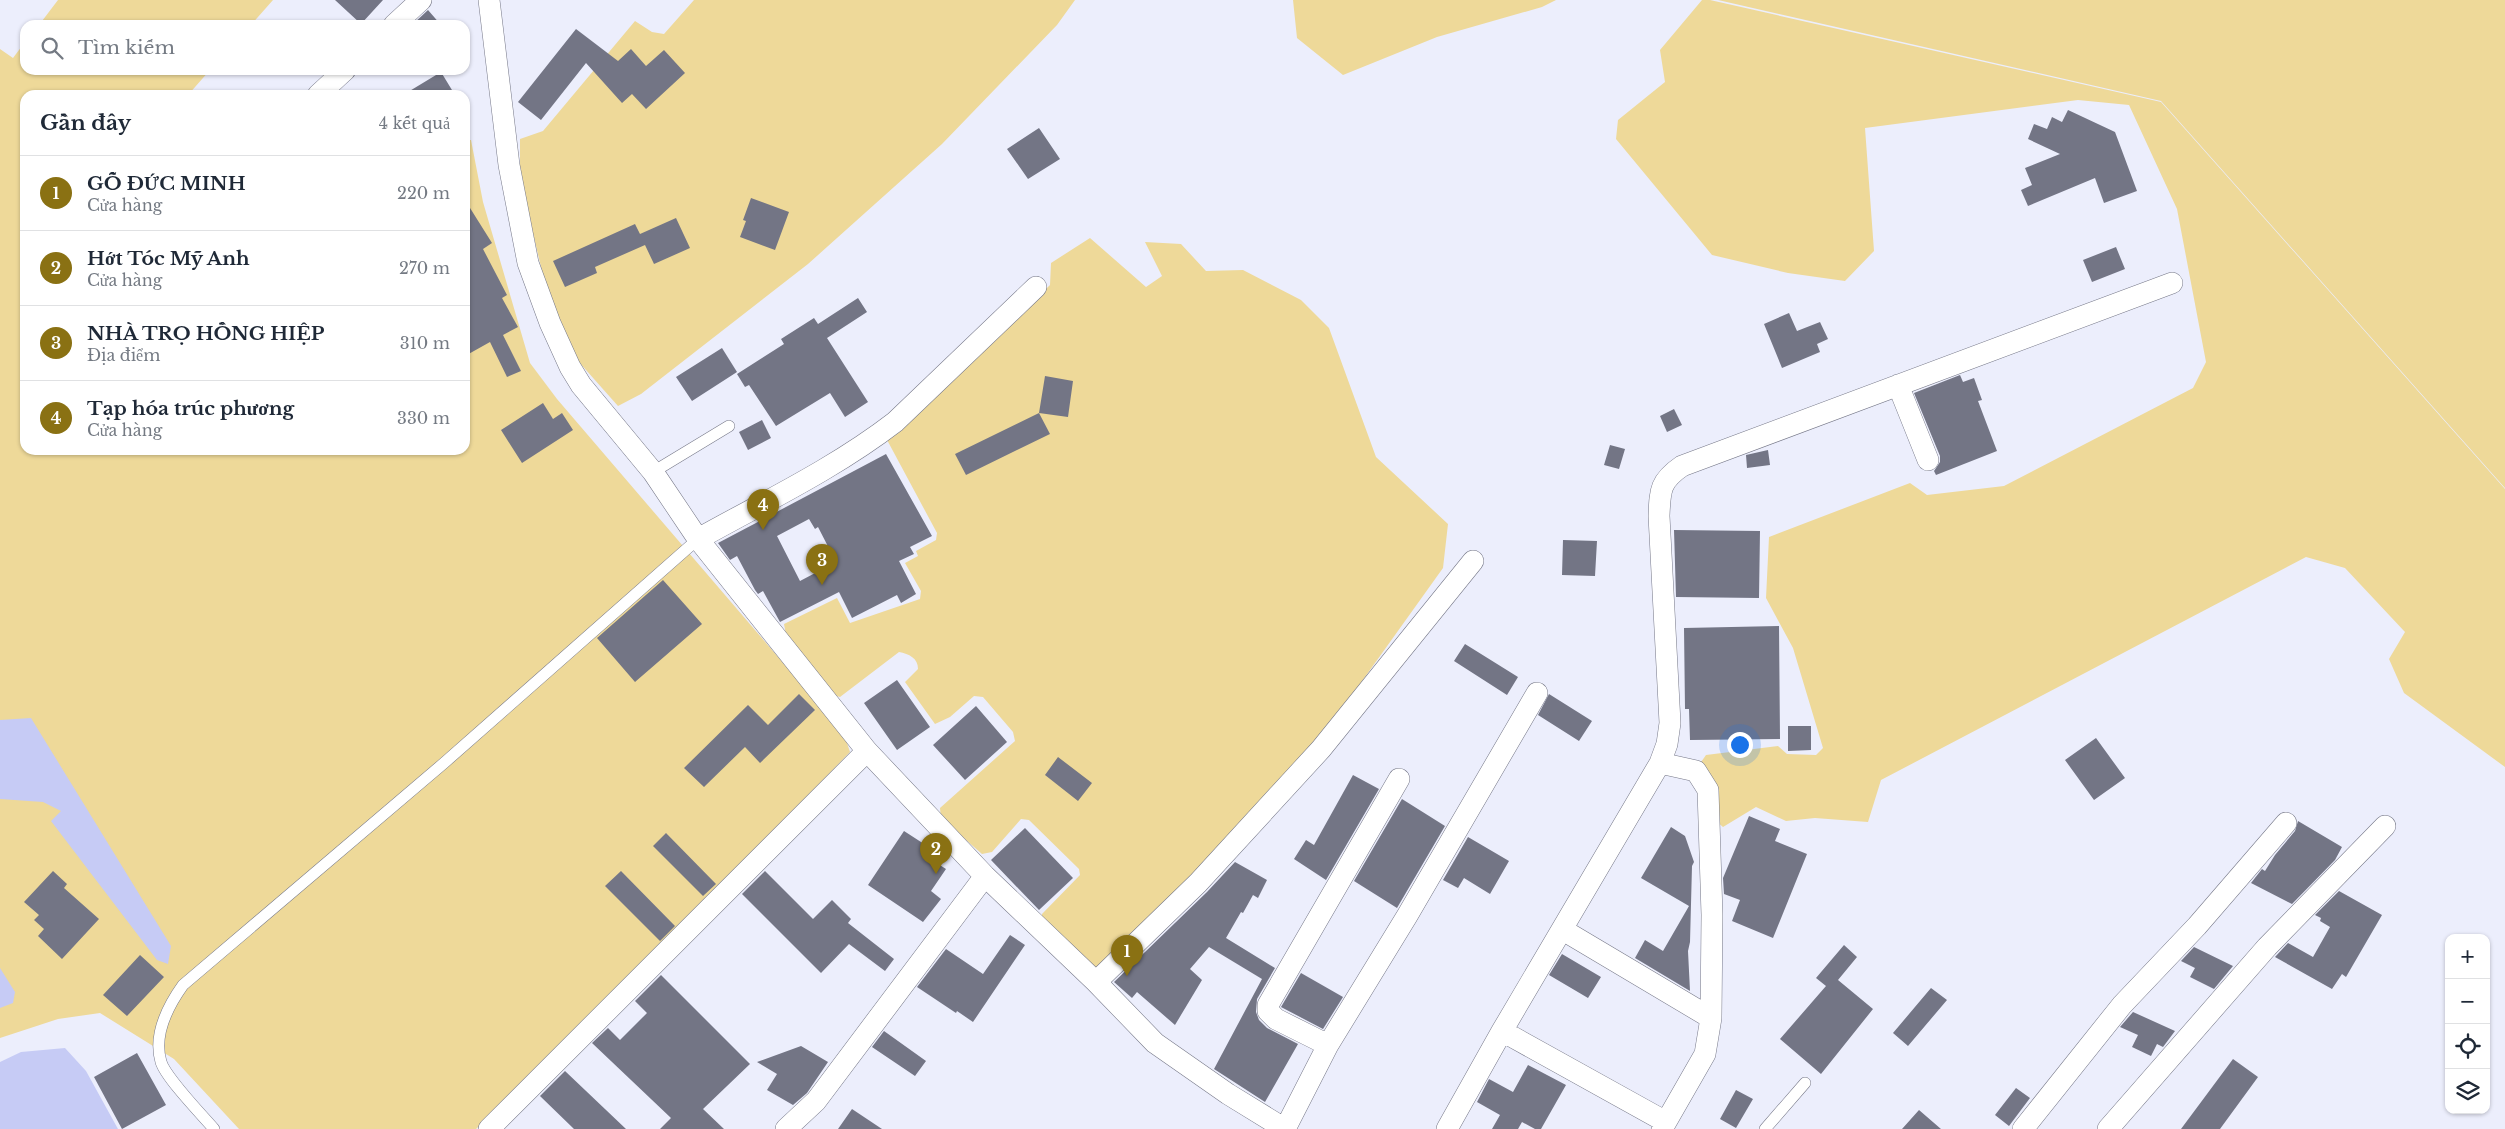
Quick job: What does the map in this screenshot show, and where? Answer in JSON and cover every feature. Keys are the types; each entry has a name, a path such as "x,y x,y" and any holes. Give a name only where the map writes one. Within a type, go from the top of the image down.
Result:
{"street":[{"path":"399,20 421,0"},
{"path":"489,0 510,172 519,225 534,280 558,341 577,379 652,472 698,540 867,751 985,876 1096,982 1155,1044 1228,1094 1285,1129 1328,1045 1412,907 1537,693"},
{"path":"324,90 340,75"},
{"path":"1447,1129 1502,1031 1660,763 1667,744 1670,723 1659,516 1660,493 1668,476 1682,466 2172,283"},
{"path":"698,540 839,461 877,436 895,422 1036,287"},
{"path":"1898,385 1928,460"},
{"path":"1096,982 1198,883 1321,749 1473,561"},
{"path":"489,1129 867,751"},
{"path":"1502,1031 1664,1126 1705,1054 1711,1018 1712,915 1708,790 1696,771 1660,763"},
{"path":"1328,1045 1276,1019 1268,1011 1268,1005 1399,779"},
{"path":"2023,1129 2122,1006 2197,926 2286,823"},
{"path":"2108,1129 2268,947 2385,826"},
{"path":"786,1129 816,1101 985,876"},
{"path":"1563,930 1711,1018"}],"lane":[{"path":"652,472 729,426"},
{"path":"214,1129 184,1096 161,1063 159,1043 163,1023 171,1002 183,985 444,763 698,540"},
{"path":"1765,1129 1805,1083"}],"shaded area":[{"path":"58,0 273,0 255,20 43,20"},
{"path":"694,0 1075,0 1057,25 942,144 808,264 641,394 618,406 578,361 547,292 520,179 520,139 543,131 635,21 652,32 664,34"},
{"path":"1293,0 1556,0 1542,7 1437,37 1343,75 1297,38"},
{"path":"1702,0 1710,0 2161,102 2505,489 2505,767 2404,693 2389,659 2405,632 2345,568 2306,557 1881,780 1868,822 1815,818 1786,821 1756,807 1723,827 1716,821 1699,765 1706,755 1778,746 1787,754 1816,755 1823,748 1793,648 1766,598 1769,537 1910,483 1927,495 2004,486 2193,388 2206,362 2177,209 2129,105 2078,100 1865,128 1874,251 1845,281 1788,273 1712,255 1616,139 1618,120 1665,82 1660,50"},
{"path":"1718,0 2505,0 2505,488 2161,101"},
{"path":"0,49 13,58 20,49 20,75 206,75 192,90 20,90 20,455 470,455 471,140 483,202 530,363 557,399 844,734 850,752 674,934 476,1129 239,1129 174,1059 100,1013 58,1019 0,1038"},
{"path":"1090,238 1146,287 1162,276 1145,242 1181,244 1206,271 1243,270 1301,300 1329,328 1376,457 1448,524 1443,568 1317,744 1099,973 1042,921 1042,914 1080,875 1079,869 1029,820 1021,819 992,852 982,854 941,818 940,808 1015,741 1013,732 983,697 974,696 950,717 935,724 905,682 918,669 915,659 899,652 840,697 834,695 786,635 784,624 837,598 850,623 920,599 921,591 905,563 918,556 916,551 936,540 937,533 886,438 902,430 1050,285 1051,263"}],"water":[{"path":"31,718 171,946 168,964 157,960 51,821 61,811 43,802 0,799 0,720"},
{"path":"0,968 15,992 13,1003 0,1008"},
{"path":"65,1048 86,1071 118,1129 0,1129 0,1062 21,1052"}],"building":[{"path":"335,0 383,0 365,20 357,20"},
{"path":"428,10 437,20 417,20"},
{"path":"576,29 618,61 631,49 646,66 664,50 685,73 646,109 632,94 622,103 586,63 541,120 518,102"},
{"path":"436,75 443,75 452,90 411,90"},
{"path":"2068,110 2115,132 2137,191 2104,203 2095,178 2028,206 2021,190 2032,185 2025,168 2060,154 2028,139 2034,124 2047,129 2052,117 2062,122"},
{"path":"1039,128 1060,159 1028,179 1007,149"},
{"path":"751,198 789,212 775,250 740,237 746,221 743,220"},
{"path":"470,208 492,243 483,249 507,295 502,298 518,327 503,335 521,371 507,377 490,342 470,353"},
{"path":"676,218 690,248 654,264 645,245 595,267 597,273 565,287 553,261 635,224 640,234"},
{"path":"2116,247 2125,269 2092,282 2083,260"},
{"path":"858,298 867,312 827,338 868,402 845,417 830,393 776,426 749,385 745,387 737,374 784,344 781,339 814,318 818,324"},
{"path":"1789,313 1797,331 1820,322 1828,339 1817,344 1820,352 1782,368 1764,324"},
{"path":"722,348 737,372 692,401 676,377"},
{"path":"1960,375 1963,382 1974,378 1982,400 1978,401 1997,451 1936,475 1934,471 1940,462 1940,456 1914,393"},
{"path":"1045,376 1073,381 1068,417 1039,413"},
{"path":"543,403 553,419 562,413 573,430 522,463 501,430"},
{"path":"1674,409 1682,425 1667,432 1660,416"},
{"path":"1039,413 1050,434 966,475 955,454"},
{"path":"762,420 771,438 748,450 739,432"},
{"path":"1610,445 1625,449 1619,469 1604,465"},
{"path":"1768,450 1770,465 1747,468 1746,455"},
{"path":"886,454 932,536 910,547 914,554 899,561 916,594 901,603 897,595 852,618 839,592 780,622 763,591 758,594 755,590 737,556 730,560 718,543","holes":["809,519 815,529 818,527 836,562 800,581 777,536"]},
{"path":"1674,530 1760,531 1759,598 1676,597"},
{"path":"1563,540 1597,541 1595,576 1562,575"},
{"path":"663,580 702,624 635,682 597,638"},
{"path":"1779,626 1780,739 1690,740 1689,709 1685,709 1684,628"},
{"path":"1465,644 1518,677 1507,695 1454,661"},
{"path":"897,680 930,727 897,750 864,703"},
{"path":"799,694 815,710 760,763 745,747 704,787 684,768 748,705 768,725"},
{"path":"1549,694 1592,721 1579,741 1538,715"},
{"path":"976,706 1007,742 965,780 933,745"},
{"path":"1788,726 1811,726 1811,750 1788,751"},
{"path":"2096,738 2125,778 2094,800 2065,760"},
{"path":"1058,757 1092,783 1078,801 1045,775"},
{"path":"1353,775 1379,789 1326,880 1294,859 1306,840 1314,845"},
{"path":"1402,799 1445,826 1397,908 1354,881"},
{"path":"1749,816 1780,829 1775,841 1807,854 1773,938 1732,921 1740,900 1724,894 1723,878"},
{"path":"2298,821 2342,847 2335,860 2292,904 2251,883 2262,869 2265,871 2275,855 2295,831"},
{"path":"1671,827 1685,836 1694,862 1692,866 1690,942 1688,951 1690,991 1635,958 1645,940 1663,951 1689,906 1641,878"},
{"path":"1025,828 1073,878 1039,910 991,860"},
{"path":"904,831 938,853 932,860 946,869 931,891 941,899 923,922 868,885"},
{"path":"666,833 716,884 703,896 653,846"},
{"path":"1468,837 1509,861 1490,894 1464,878 1458,888 1443,880"},
{"path":"1235,862 1267,880 1258,898 1253,895 1226,938 1275,968 1257,999 1256,1012 1259,1020 1267,1028 1298,1044 1265,1102 1214,1069 1262,979 1209,947 1190,969 1202,980 1175,1025 1137,992 1132,998 1114,982 1207,892"},
{"path":"53,871 67,884 64,888 99,919 62,959 38,936 44,929 34,920 39,915 24,902"},
{"path":"621,871 675,926 660,941 605,886"},
{"path":"765,871 813,919 832,900 851,919 848,923 894,959 885,971 849,944 821,973 742,894"},
{"path":"2339,891 2382,915 2346,977 2342,974 2332,989 2275,957 2288,943 2313,957 2330,927 2320,921 2321,918 2315,915"},
{"path":"1010,935 1025,945 973,1022 917,987 946,949 983,974"},
{"path":"1844,945 1857,957 1838,980 1873,1009 1821,1074 1780,1039 1826,986 1816,978"},
{"path":"2194,947 2233,966 2214,989 2190,977 2195,968 2181,961"},
{"path":"1562,954 1601,977 1588,998 1549,975"},
{"path":"140,955 164,977 127,1016 103,995"},
{"path":"1301,973 1343,997 1323,1029 1281,1007"},
{"path":"661,975 750,1064 703,1109 724,1129 660,1129 671,1118 592,1043 608,1028 620,1040 647,1013 635,1001"},
{"path":"1931,988 1947,1000 1908,1046 1893,1033"},
{"path":"2133,1012 2175,1031 2163,1047 2157,1044 2151,1056 2132,1047 2138,1035 2120,1027"},
{"path":"884,1031 926,1061 915,1076 872,1047"},
{"path":"801,1046 828,1062 807,1093 793,1105 767,1090 777,1074 757,1062"},
{"path":"137,1053 166,1105 122,1129 94,1077"},
{"path":"2233,1059 2258,1077 2220,1129 2181,1129"},
{"path":"1528,1065 1566,1085 1541,1129 1535,1129 1522,1122 1518,1129 1492,1129 1500,1115 1477,1102 1489,1079 1513,1092"},
{"path":"565,1071 626,1129 574,1129 540,1096"},
{"path":"2016,1088 2030,1098 2009,1126 1995,1115"},
{"path":"1736,1090 1753,1099 1736,1128 1720,1119"},
{"path":"852,1109 882,1129 838,1129"},
{"path":"1919,1110 1941,1129 1902,1129"}],"place":[{"name":"Tạp hóa trúc phương","path":"763,530"},
{"name":"NHÀ TRỌ HỒNG HIỆP","path":"822,585"},
{"name":"Hớt Tóc Mỹ Anh","path":"936,874"},
{"name":"GỖ ĐỨC MINH","path":"1127,976"}]}
